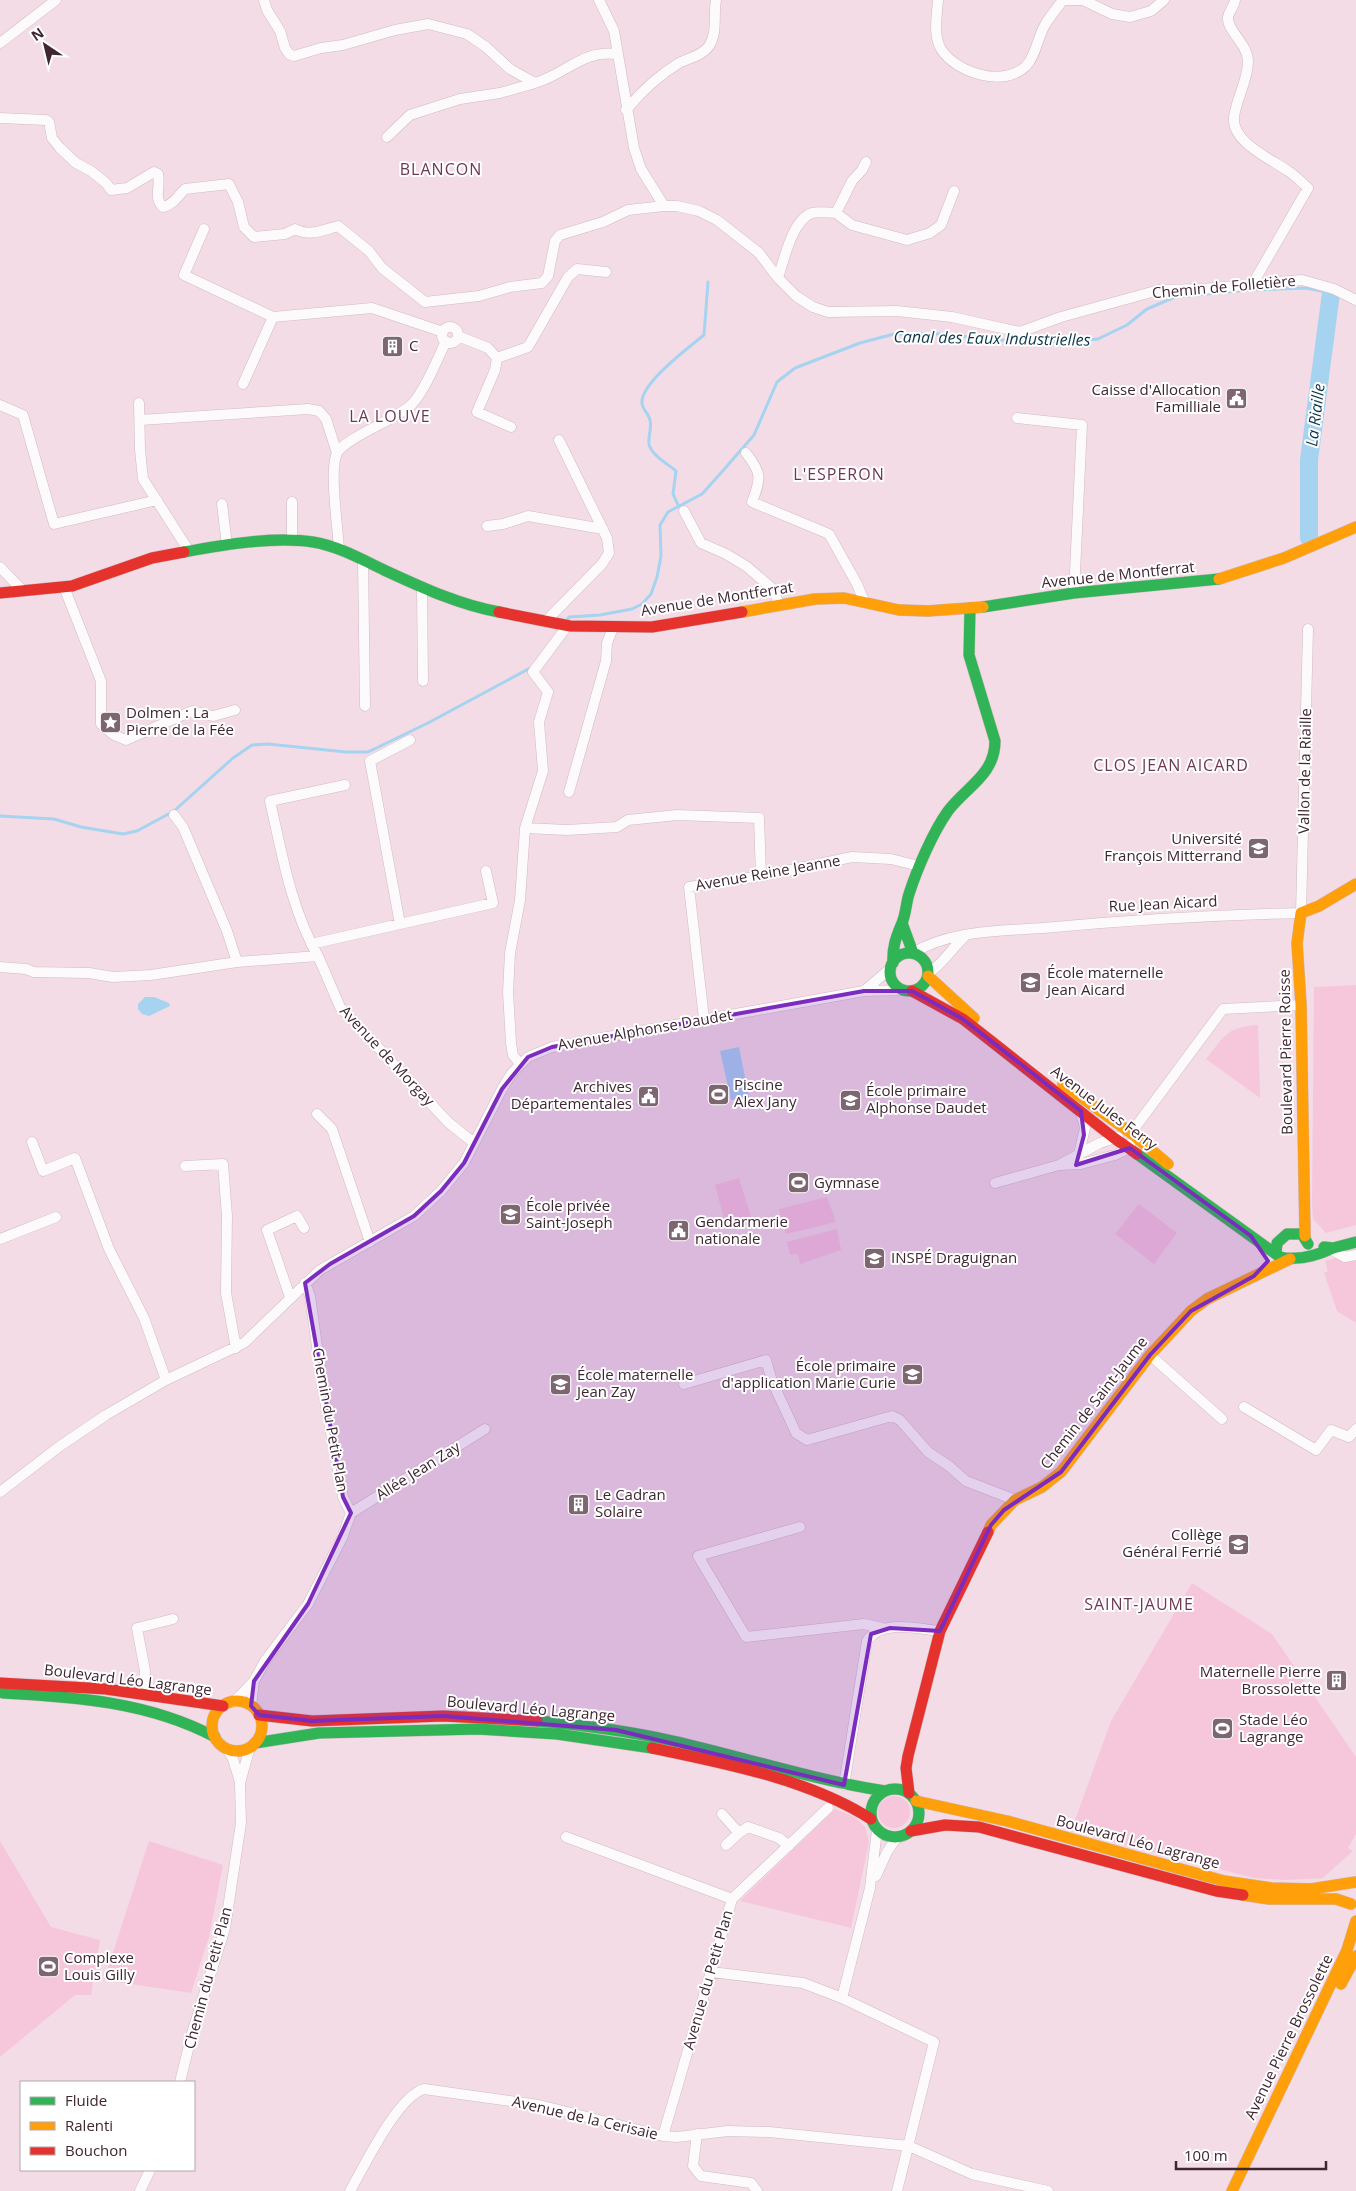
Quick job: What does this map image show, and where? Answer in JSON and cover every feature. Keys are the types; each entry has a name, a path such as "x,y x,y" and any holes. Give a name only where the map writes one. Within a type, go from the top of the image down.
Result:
{"street":[{"path":"0,43 56,0"},
{"path":"264,0 289,54 294,56 321,48 343,45 395,30 428,24 467,34 486,47 510,69 536,83"},
{"path":"599,0 614,31 626,110 641,169 664,206"},
{"path":"626,110 639,94 657,80 678,64 700,54 709,46 714,31 716,0"},
{"path":"938,0 936,26 940,48 954,63 970,71 988,76 1008,75 1024,67 1034,55 1044,26 1063,0 1083,0 1112,14 1130,17 1151,11 1164,0"},
{"path":"1235,0 1234,7 1228,16 1228,23 1245,45 1248,62 1243,90 1234,116 1234,128 1251,147 1290,172 1308,188 1252,285"},
{"path":"387,136 410,115 460,99 500,93 553,78 581,59 603,52 616,54"},
{"name":"Chemin de Folletière","path":"0,118 46,120 49,122 52,138 60,148 76,163 91,171 106,183 111,190 127,188 154,172 158,174 158,197 163,207 168,206 185,189 229,184 238,202 244,227 254,236 285,234 295,229 302,233 315,233 338,226 369,251 382,268 425,302 479,296 510,287 542,283 548,276 555,241 560,235 603,222 628,210 664,206 677,206 699,211 717,220 759,253 778,278 796,296 813,307 828,312 897,311 952,317 1020,332 1061,317 1159,290 1302,280 1334,289 1356,300"},
{"path":"836,213 852,181 862,170 866,162"},
{"path":"778,278 796,227 812,213 836,213 852,225 907,240 930,233 941,225 954,191"},
{"path":"204,229 184,275 273,318 372,308 454,342 458,336 488,348 497,358"},
{"path":"497,358 528,347 568,277 577,270 606,272"},
{"path":"243,384 273,318"},
{"path":"337,453 351,441 410,406 429,376 445,337"},
{"path":"497,358 477,412 511,427"},
{"path":"139,404 143,479 189,551"},
{"path":"0,405 23,415 54,524 157,500"},
{"path":"140,420 308,409 319,411 326,420 337,453 334,474 339,549"},
{"path":"1016,418 1082,425 1074,593"},
{"path":"520,1064 513,1055 508,992 510,953 520,900 525,828 543,771 539,722 548,692 533,672 559,624 606,559 610,545 559,440"},
{"path":"746,454 755,464 760,483 752,502 829,534 857,584 864,601"},
{"path":"292,502 292,540"},
{"path":"222,504 227,545"},
{"path":"684,510 701,543 726,554 746,566 773,589 779,604"},
{"path":"487,526 503,524 528,516 603,528"},
{"name":"Avenue de Montferrat","path":"0,593 64,587 87,581 152,558 189,551 227,545 292,540 314,542 339,549 422,588 486,610 559,624 613,628 652,627 779,604 831,598 864,601 899,610 928,611 970,608 1074,593 1216,580 1284,558 1356,527"},
{"path":"363,560 365,706"},
{"path":"0,567 22,591"},
{"path":"64,587 101,681 101,724 114,735 126,740 192,711 213,716 235,710"},
{"path":"422,588 423,682"},
{"path":"965,935 928,975 924,984 908,990 893,982 892,952 898,929 902,923 908,896 919,866 948,811 987,771 995,752 994,741 969,656 970,608"},
{"path":"569,792 606,662 607,643 613,628"},
{"name":"Vallon de la Riaille","path":"1301,913 1308,629"},
{"path":"400,924 370,761 410,740"},
{"name":"Avenue de Morgay","path":"345,785 270,801 292,894 311,944 340,1007 449,1123 474,1143"},
{"path":"174,815 183,827 228,931 237,962"},
{"path":"525,828 567,830 617,827 628,820 677,815 759,818 761,876"},
{"name":"Avenue Reine Jeanne","path":"704,1019 689,887 761,876 852,857 891,859 919,866"},
{"path":"311,944 493,903 486,871"},
{"name":"Rue Jean Aicard","path":"913,953 965,935 1181,917 1301,913 1319,906 1356,884"},
{"name":"Boulevard Pierre Roisse","path":"1301,913 1297,942 1301,1005 1304,1190 1308,1252 1304,1256"},
{"path":"902,923 913,953 924,961 928,975"},
{"path":"864,991 902,955 913,953"},
{"path":"0,967 26,969 34,972 89,973 113,977 151,976 237,962 318,956"},
{"path":"940,964 940,986"},
{"name":"Avenue Jules Ferry","path":"928,975 972,1016 1110,1120 1131,1133 1249,1227 1277,1241"},
{"name":"Avenue Alphonse Daudet","path":"0,1492 91,1425 166,1380 236,1348 251,1338 305,1283 325,1267 398,1226 427,1205 454,1177 464,1163 502,1089 520,1064 528,1057 552,1047 704,1019 864,991 908,990"},
{"name":"Avenue Jules Ferry","path":"908,990 963,1019 1114,1138 1251,1236 1272,1257 1290,1259"},
{"path":"995,1183 1059,1166 1081,1164 1115,1155 1130,1148 1131,1133 1223,1009 1301,1005"},
{"path":"1079,1154 1085,1128 1081,1111"},
{"path":"317,1114 332,1129 370,1242"},
{"path":"1059,1166 1079,1154 1114,1138 1131,1133"},
{"path":"32,1142 43,1171 75,1158 109,1249 144,1318 166,1380"},
{"path":"185,1166 222,1164 227,1216 226,1293 236,1348"},
{"name":"Boulevard Pierre Roisse","path":"1292,1232 1304,1190"},
{"path":"0,1239 56,1216"},
{"path":"290,1298 267,1230 297,1216 304,1228"},
{"path":"1272,1257 1277,1241 1292,1232 1332,1249 1345,1257 1356,1255"},
{"path":"1332,1249 1356,1242"},
{"name":"Chemin de Saint-Jaume","path":"908,1756 940,1631 991,1525 1015,1500 1042,1487 1061,1472 1150,1355 1191,1311 1207,1300 1290,1259 1316,1255 1332,1249"},
{"name":"Chemin de Saint-Jaume","path":"1254,1276 1272,1257"},
{"name":"Chemin du Petit Plan","path":"229,1704 254,1681 265,1661 308,1604 342,1538 351,1513 344,1497 323,1390 310,1296 305,1283"},
{"path":"1150,1355 1222,1419"},
{"path":"684,1384 766,1360 776,1389 800,1438 807,1440 892,1416 900,1420 928,1452 949,1466 966,1481 1015,1500"},
{"path":"1244,1407 1316,1450 1331,1430 1349,1437 1356,1429"},
{"name":"Allée Jean Zay","path":"351,1513 485,1429"},
{"path":"800,1527 698,1556 746,1637 864,1624 882,1628 940,1631"},
{"path":"142,1693 145,1671 137,1628 173,1619"},
{"path":"844,1785 867,1641 875,1631 882,1628"},
{"name":"Chemin du Petit Plan","path":"251,1706 254,1681"},
{"name":"Boulevard Léo Lagrange","path":"0,1683 54,1684 142,1693 203,1705 229,1704"},
{"name":"Boulevard Léo Lagrange","path":"0,1692 53,1695 142,1708 184,1721 215,1738"},
{"path":"243,1702 251,1706 259,1715 262,1730 253,1745 239,1751 227,1749 215,1738 212,1731 214,1717 229,1704 243,1702"},
{"name":"Boulevard Léo Lagrange","path":"259,1715 312,1721 451,1717 580,1725 673,1741 844,1785 886,1790"},
{"name":"Boulevard Léo Lagrange","path":"253,1745 314,1733 494,1730 563,1735 637,1745 786,1781 849,1805 871,1819"},
{"name":"Chemin du Petit Plan","path":"240,1783 253,1745"},
{"name":"Chemin du Petit Plan","path":"180,2081 192,2034 225,1928 240,1823 240,1783 233,1759 227,1749"},
{"path":"908,1756 906,1775 919,1816 911,1831 897,1837 890,1837 877,1830 871,1819 873,1802 886,1790 908,1756"},
{"path":"886,1790 897,1789 912,1797"},
{"name":"Boulevard Léo Lagrange","path":"912,1797 1007,1821 1224,1881 1281,1888 1310,1889 1356,1883"},
{"name":"Avenue du Petit Plan","path":"663,2136 732,1899 828,1808"},
{"path":"722,1814 739,1833"},
{"name":"Boulevard Léo Lagrange","path":"911,1831 940,1825 979,1827 1216,1891 1269,1899 1336,1899 1354,1908"},
{"path":"726,1845 748,1827 779,1838 789,1846"},
{"path":"842,1998 870,1888 877,1830"},
{"path":"566,1837 732,1899"},
{"path":"870,1888 887,1852 897,1837"},
{"path":"1354,1908 1351,1891 1356,1883"},
{"name":"Avenue Pierre Brossolette","path":"1232,2191 1347,1950 1356,1921"},
{"name":"Avenue Pierre Brossolette","path":"1242,2191 1356,1956"},
{"path":"711,1972 803,1983 842,1998 934,2042 898,2191"},
{"name":"Avenue de la Cerisaie","path":"350,2191 403,2102 416,2091 424,2089 539,2105 663,2136 728,2130 769,2132 909,2146 972,2174 1048,2191"},
{"path":"697,2134 693,2166 701,2176 751,2183 757,2191"},
{"path":"140,2191 150,2171"}],"highlighted area":[{"path":"864,991 912,991 963,1019 1081,1111 1084,1135 1076,1165 1130,1148 1251,1236 1268,1261 1254,1276 1191,1311 1150,1355 1061,1472 1004,1510 991,1525 940,1631 890,1628 871,1634 844,1785 616,1730 443,1716 312,1721 259,1715 251,1706 254,1681 308,1604 351,1513 343,1497 305,1283 330,1264 414,1216 441,1191 464,1163 502,1089 528,1057 552,1047 752,1010"}],"shaded area":[{"path":"1356,985 1356,1225 1326,1233 1313,1219 1312,1203 1314,987"},
{"path":"1258,1025 1260,1098 1206,1059 1227,1034 1239,1028"},
{"path":"739,1178 753,1223 727,1230 715,1185"},
{"path":"827,1197 836,1222 786,1234 779,1209"},
{"path":"1139,1204 1177,1233 1154,1264 1115,1234"},
{"path":"837,1229 841,1250 800,1264 798,1254 790,1255 787,1242"},
{"path":"1339,1257 1356,1259 1356,1323 1337,1311 1324,1273 1328,1271 1325,1261"},
{"name":"Stade Léo Lagrange","path":"1192,1583 1272,1634 1356,1757 1356,1834 1348,1848 1353,1851 1323,1878 1286,1880 1254,1878 1071,1831 1111,1721"},
{"path":"894,1796 900,1797 905,1801 909,1806 909,1818 905,1823 900,1827 894,1828 888,1827 883,1823 879,1818 878,1812 879,1806 883,1801 888,1797"},
{"path":"835,1809 855,1817 865,1827 869,1842 851,1928 740,1901"},
{"name":"Complexe Louis Gilly","path":"0,1841 51,1927 100,1940 91,1995 75,1995 0,2057"},
{"path":"149,1841 223,1865 209,1937 191,1993 104,1980"}],"water":[{"path":"145,997 154,997 169,1003 170,1006 149,1016 142,1014 138,1009 138,1004"},
{"path":"739,1047 749,1097 731,1100 720,1051"}],"waterway":[{"path":"678,505 673,494 676,471 656,456 650,448 651,426 643,407 643,395 667,366 704,335 708,282"},
{"name":"Canal des Eaux Industrielles","path":"567,620 569,617 600,615 632,609 642,604 651,594 657,577 661,556 660,525 668,512 702,494 720,474 754,435 777,382 795,368 860,343 894,334 944,334 995,340 1065,342 1098,339 1127,325 1147,309 1175,297 1248,290 1306,288 1327,292"},
{"name":"La Riaille","path":"1309,538 1309,460 1331,293"},
{"name":"Canal des Eaux Industrielles","path":"0,816 54,819 81,827 123,834 137,831 174,811 233,758 252,745 268,744 346,752 368,752 428,723 532,667"}],"traffic: fast":[{"path":"184,552 231,544 265,541 298,540 313,542 349,553 440,595 469,605 499,612"},
{"path":"983,607 1074,593 1219,579"},
{"path":"893,963 895,943 909,894 931,840 955,802 985,772 994,753 995,741 969,655 970,608"},
{"path":"902,923 913,953"},
{"path":"909,953 922,959 928,972 922,985 909,991 896,985 890,972 896,959 909,953"},
{"path":"1137,1154 1280,1257 1307,1257 1333,1248"},
{"path":"1276,1253 1277,1243 1287,1234 1302,1234 1308,1244"},
{"path":"1324,1247 1333,1248 1356,1242"},
{"path":"3,1693 85,1699 112,1703 164,1716 190,1725 215,1737"},
{"path":"537,1721 571,1724 656,1737 831,1781 885,1791"},
{"path":"255,1743 319,1733 478,1729 557,1734 652,1748"},
{"path":"890,1789 900,1789 912,1796 919,1808 919,1813 919,1818 912,1830 900,1837 890,1837 882,1833 875,1826 871,1818 871,1808 875,1800 882,1793 890,1789"}],"traffic: slow":[{"path":"1219,579 1284,558 1356,527"},
{"path":"742,612 815,599 844,598 899,610 928,611 983,607"},
{"path":"1305,1236 1301,1005 1297,943 1301,913 1319,906 1356,884"},
{"path":"928,976 974,1018"},
{"path":"1063,1084 1131,1133 1168,1164"},
{"path":"988,1532 991,1525 1015,1500 1042,1487 1061,1472 1150,1355 1191,1311 1207,1299 1290,1259"},
{"path":"237,1701 251,1705 258,1712 262,1726 258,1740 251,1747 237,1751 223,1747 216,1740 212,1726 216,1712 223,1705 237,1701"},
{"path":"916,1801 1007,1821 1224,1881 1271,1888 1311,1889 1356,1882"},
{"path":"1243,1895 1269,1899 1336,1899 1351,1904"},
{"path":"1232,2191 1347,1950 1356,1921"},
{"path":"1341,1984 1356,1956"}],"traffic: jam":[{"path":"0,593 72,586 152,558 184,552"},
{"path":"499,612 570,626 652,627 742,612"},
{"path":"912,991 963,1019 1137,1154"},
{"path":"909,1793 906,1768 908,1756 940,1631 988,1532"},
{"path":"0,1683 106,1689 223,1706"},
{"path":"259,1715 312,1721 443,1716 537,1721"},
{"path":"652,1748 765,1774 793,1783 820,1793 871,1819"},
{"path":"911,1831 945,1825 979,1827 1216,1891 1243,1895"}],"place":[{"name":"C","path":"393,346"},
{"name":"Caisse d'Allocation Familliale","path":"1237,399"},
{"name":"Dolmen : La Pierre de la Fée","path":"110,722"},
{"name":"Université François Mitterrand","path":"1258,848"},
{"name":"École maternelle Jean Aicard","path":"1031,982"},
{"name":"Piscine Alex Jany","path":"718,1094"},
{"name":"Archives Départementales","path":"648,1096"},
{"name":"École primaire Alphonse Daudet","path":"850,1100"},
{"name":"Gymnase","path":"798,1183"},
{"name":"École privée Saint-Joseph","path":"510,1215"},
{"name":"Gendarmerie nationale","path":"679,1231"},
{"name":"INSPÉ Draguignan","path":"875,1258"},
{"name":"École primaire d'application Marie Curie","path":"912,1375"},
{"name":"École maternelle Jean Zay","path":"561,1384"},
{"name":"Le Cadran Solaire","path":"579,1504"},
{"name":"Collège Général Ferrié","path":"1238,1544"},
{"name":"Maternelle Pierre Brossolette","path":"1337,1681"},
{"name":"Stade Léo Lagrange","path":"1223,1729"},
{"name":"Complexe Louis Gilly","path":"48,1967"}],"district":[{"name":"BLANCON","path":"441,169"},
{"name":"LA LOUVE","path":"390,416"},
{"name":"L'ESPERON","path":"839,474"},
{"name":"CLOS JEAN AICARD","path":"1171,765"},
{"name":"SAINT-JAUME","path":"1139,1604"}]}
